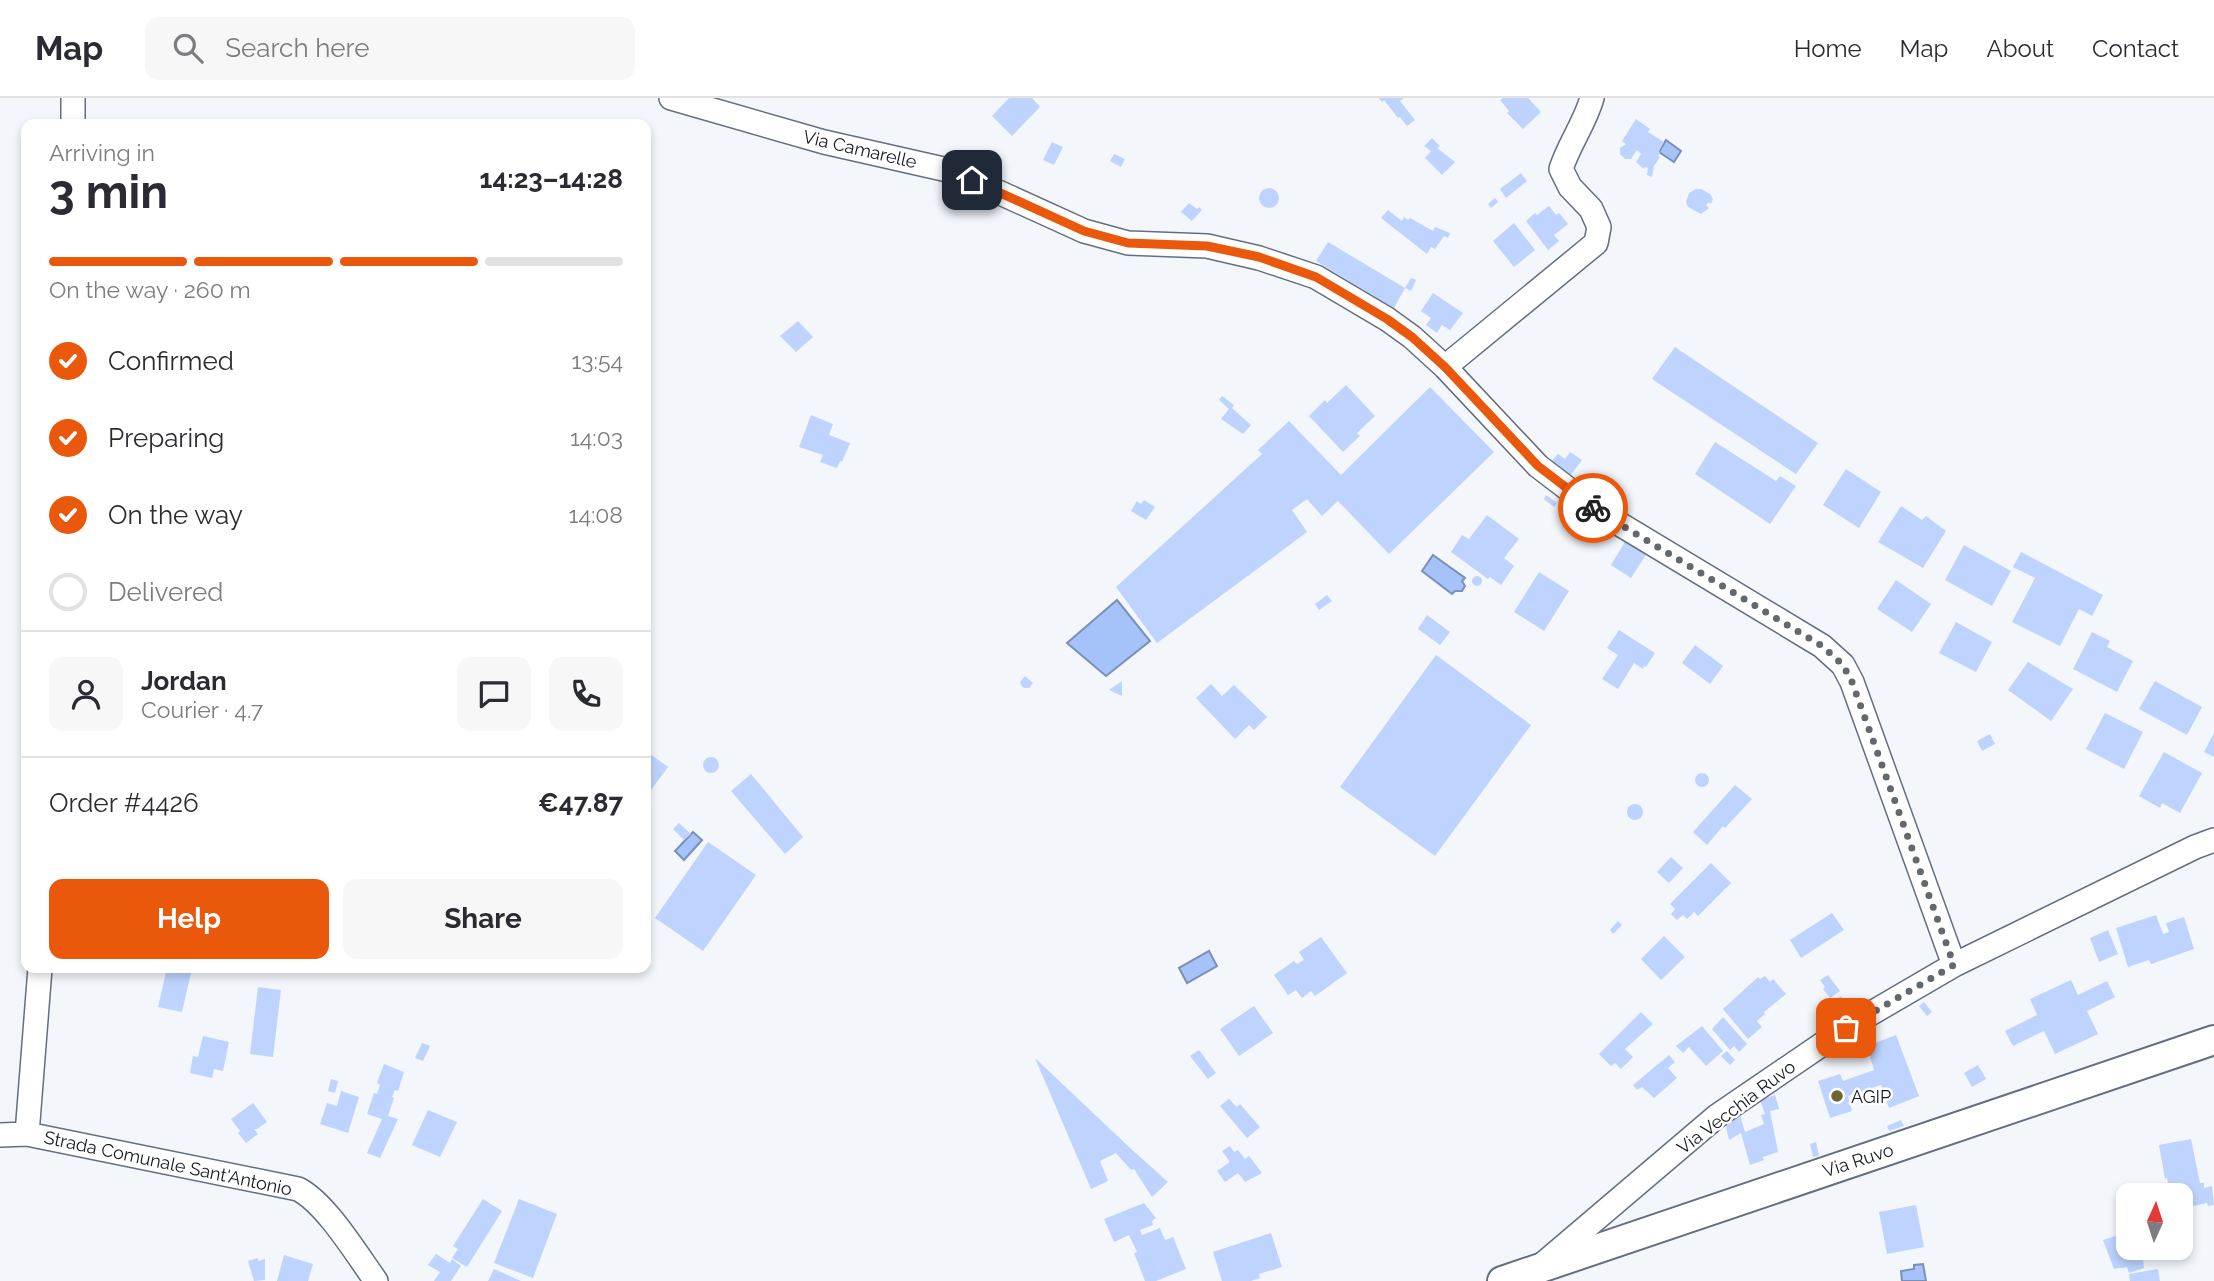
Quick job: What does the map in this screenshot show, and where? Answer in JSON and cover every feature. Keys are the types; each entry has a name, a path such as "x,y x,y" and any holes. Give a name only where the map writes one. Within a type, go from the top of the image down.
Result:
{"main road":[{"name":"Via Ruvo","path":"1524,1277 2214,1040"}],"street":[{"path":"73,98 73,119"},
{"name":"Via Camarelle","path":"671,98 824,142 952,170 1084,231 1128,243 1207,246 1259,257 1316,277 1387,319 1445,367 1538,466 1592,508 1822,646 1843,665 1852,682 1954,965"},
{"path":"1445,367 1596,243 1599,226 1591,209 1570,187 1561,169 1592,98"},
{"name":"Via Vecchia Ruvo","path":"1524,1277 1717,1116 1846,1028 1954,965 2183,852 2214,840"},
{"path":"27,1135 40,973"},
{"name":"Strada Comunale Sant'Antonio","path":"0,1135 27,1135 298,1189 314,1199 376,1281"}],"water":[{"path":"1666,140 1681,151 1674,162 1659,152"},
{"path":"1433,555 1465,578 1462,581 1465,586 1462,591 1452,594 1422,571"},
{"path":"1117,600 1150,641 1106,676 1067,643"},
{"path":"693,832 702,840 684,860 675,851"},
{"path":"1209,951 1217,966 1187,983 1179,968"},
{"path":"1923,1264 1926,1281 1902,1281 1901,1271"}],"building":[{"path":"1009,98 1032,98 1040,107 1012,136 992,116"},
{"path":"1379,98 1404,98 1400,101 1415,120 1407,126 1384,100 1382,102"},
{"path":"1528,98 1541,112 1523,129 1507,113 1509,111 1500,100"},
{"path":"1636,119 1650,129 1648,132 1664,142 1652,177 1647,175 1648,168 1644,169 1636,162 1641,154 1637,150 1631,159 1625,159 1620,154 1620,148 1626,144 1622,141"},
{"path":"1432,138 1440,146 1437,148 1455,162 1442,175 1425,158 1431,151 1424,146"},
{"path":"1052,142 1063,147 1054,165 1043,160"},
{"path":"1114,154 1125,159 1121,167 1110,161"},
{"path":"1521,173 1527,181 1506,198 1500,189"},
{"path":"1269,188 1276,191 1279,198 1276,205 1269,208 1262,205 1259,198 1262,191"},
{"path":"1696,189 1710,194 1713,199 1711,204 1709,202 1706,205 1709,208 1701,214 1688,207 1686,202 1689,193"},
{"path":"1495,198 1498,202 1491,208 1488,204"},
{"path":"1189,203 1202,210 1192,221 1181,212"},
{"path":"1549,206 1568,224 1554,235 1559,241 1548,250 1526,221"},
{"path":"1388,210 1402,221 1404,217 1408,220 1410,218 1433,231 1435,227 1450,233 1448,238 1444,236 1435,249 1431,247 1427,254 1381,218"},
{"path":"1514,223 1535,250 1514,267 1493,241"},
{"path":"1328,242 1405,288 1394,308 1316,261"},
{"path":"1411,278 1416,280 1411,291 1405,288"},
{"path":"1433,293 1463,313 1450,330 1442,325 1437,333 1426,325 1431,318 1421,311"},
{"path":"798,321 813,337 796,352 780,336"},
{"path":"1675,347 1818,443 1796,474 1652,379"},
{"path":"1346,385 1375,416 1357,433 1360,436 1343,452 1309,416"},
{"path":"1430,387 1494,452 1389,554 1338,501 1322,516 1307,499 1292,510 1307,532 1157,643 1116,587 1262,454 1258,450 1289,421 1341,475"},
{"path":"1222,396 1234,405 1232,408 1251,425 1243,434 1221,419 1229,409 1219,400"},
{"path":"811,415 833,424 829,435 850,443 837,468 820,462 823,455 799,447"},
{"path":"1715,442 1776,481 1780,476 1796,486 1770,524 1695,474"},
{"path":"1570,452 1582,460 1570,476 1551,462 1558,454 1565,459"},
{"path":"1846,469 1881,492 1859,528 1823,505"},
{"path":"1546,495 1557,503 1554,507 1544,499"},
{"path":"1144,500 1155,507 1146,520 1131,511 1137,501 1141,504"},
{"path":"1901,506 1922,520 1926,516 1946,531 1923,568 1878,542"},
{"path":"1487,515 1519,539 1504,558 1514,566 1501,585 1490,577 1488,579 1451,552 1462,535 1469,539"},
{"path":"1626,540 1647,553 1631,578 1611,565"},
{"path":"1964,545 2011,571 1992,606 1945,580"},
{"path":"2021,552 2103,595 2092,616 2079,609 2060,646 2012,622 2035,578 2013,567"},
{"path":"1539,572 1569,591 1544,631 1514,612"},
{"path":"1477,576 1482,581 1477,586 1472,581"},
{"path":"1896,580 1931,604 1912,632 1877,609"},
{"path":"1327,595 1332,601 1319,610 1315,604"},
{"path":"1427,615 1450,632 1440,645 1418,629"},
{"path":"1956,622 1992,642 1976,672 1939,653"},
{"path":"1619,630 1655,653 1643,669 1634,663 1618,689 1602,679 1618,655 1607,648"},
{"path":"2092,632 2110,641 2107,647 2133,661 2117,692 2073,669"},
{"path":"1695,645 1723,666 1710,684 1682,663"},
{"path":"1436,655 1531,725 1435,856 1340,787"},
{"path":"2028,662 2073,689 2051,721 2008,690"},
{"path":"1025,676 1033,683 1029,688 1024,688 1020,682"},
{"path":"1122,681 1122,696 1109,690"},
{"path":"2155,681 2202,707 2187,735 2139,709"},
{"path":"1211,684 1222,696 1234,685 1267,717 1254,730 1249,725 1235,739 1196,698"},
{"path":"2105,713 2143,732 2124,769 2086,749"},
{"path":"2214,733 2214,757 2204,752"},
{"path":"1990,734 1995,744 1982,751 1977,741"},
{"path":"2164,752 2202,773 2180,813 2162,803 2160,808 2139,796"},
{"path":"651,755 668,767 651,790"},
{"path":"711,757 717,759 717,771 711,773 705,771 703,765 705,759"},
{"path":"1699,773 1705,773 1709,780 1705,787 1699,787 1695,783 1695,777"},
{"path":"751,774 803,837 785,854 731,791"},
{"path":"1735,785 1752,799 1707,845 1693,832"},
{"path":"1635,804 1641,806 1641,818 1635,820 1629,818 1627,812 1629,806"},
{"path":"679,823 691,834 684,840 673,829"},
{"path":"708,842 756,875 703,951 655,918"},
{"path":"1671,857 1683,868 1669,883 1657,872"},
{"path":"1711,863 1731,883 1698,916 1694,912 1687,919 1683,915 1677,920 1671,914 1675,909 1670,904"},
{"path":"1832,913 1844,930 1801,958 1790,940"},
{"path":"2156,915 2163,934 2169,932 2166,923 2184,917 2194,949 2151,964 2149,960 2128,967 2116,928"},
{"path":"1618,921 1622,925 1613,934 1610,930"},
{"path":"2108,930 2118,954 2099,962 2090,938"},
{"path":"1664,936 1685,957 1661,980 1641,959"},
{"path":"1321,937 1347,973 1315,996 1311,991 1302,998 1296,990 1288,995 1274,975 1294,961 1297,964 1304,960 1299,952"},
{"path":"166,973 191,973 182,1012 158,1007"},
{"path":"1828,975 1840,991 1830,998 1820,980"},
{"path":"1765,976 1770,982 1773,979 1786,994 1764,1012 1757,1021 1762,1027 1748,1039 1723,1009 1758,977 1760,979"},
{"path":"2071,980 2078,995 2107,981 2115,997 2087,1011 2098,1034 2055,1054 2044,1031 2013,1046 2005,1031 2037,1015 2030,999"},
{"path":"258,987 281,990 273,1057 250,1054"},
{"path":"1841,996 1847,1005 1839,1012 1832,1003"},
{"path":"1924,1002 1932,1012 1927,1016 1919,1006"},
{"path":"1254,1006 1273,1033 1239,1056 1220,1029"},
{"path":"1641,1012 1653,1024 1625,1049 1633,1057 1621,1069 1615,1063 1611,1066 1599,1054"},
{"path":"1723,1017 1747,1044 1739,1052 1734,1046 1730,1050 1712,1029"},
{"path":"1702,1026 1723,1051 1706,1066 1689,1047 1683,1053 1676,1046"},
{"path":"1896,1035 1919,1096 1889,1108 1881,1085 1848,1096 1852,1111 1830,1118 1818,1081 1840,1074 1843,1081 1874,1070 1867,1046"},
{"path":"203,1036 229,1042 223,1071 214,1069 212,1078 190,1073 193,1056 198,1057"},
{"path":"422,1043 430,1046 423,1061 415,1058"},
{"path":"1199,1050 1216,1073 1208,1079 1190,1056"},
{"path":"1727,1051 1735,1060 1730,1065 1721,1056"},
{"path":"1669,1055 1675,1062 1668,1068 1677,1078 1654,1098 1642,1087 1637,1090 1633,1085"},
{"path":"1035,1058 1168,1182 1152,1197 1134,1169 1131,1170 1116,1153 1100,1161 1108,1181 1091,1189"},
{"path":"384,1064 404,1072 398,1091 395,1090 392,1097 394,1098 388,1116 398,1119 380,1158 367,1153 382,1119 367,1114 374,1093 377,1094 380,1085 377,1083"},
{"path":"1978,1065 1986,1079 1972,1087 1964,1073"},
{"path":"331,1079 338,1081 335,1093 328,1091"},
{"path":"341,1091 359,1097 348,1133 320,1124 327,1103 337,1106"},
{"path":"1775,1095 1779,1109 1770,1111 1778,1152 1750,1165 1741,1133 1729,1140 1725,1122 1739,1112 1745,1132 1764,1124 1761,1115 1765,1114 1760,1100"},
{"path":"1229,1099 1237,1107 1240,1104 1260,1127 1247,1138 1220,1106"},
{"path":"253,1103 267,1122 254,1129 258,1134 246,1143 231,1119"},
{"path":"428,1110 457,1122 440,1157 412,1145"},
{"path":"1901,1120 1904,1126 1889,1131 1887,1126"},
{"path":"2191,1139 2200,1183 2204,1183 2204,1188 2212,1186 2214,1205 2208,1206 2207,1203 2193,1206 2193,1183 2168,1183 2159,1145"},
{"path":"1816,1142 1819,1156 1813,1157 1810,1144"},
{"path":"1230,1146 1234,1152 1238,1150 1245,1159 1249,1156 1262,1173 1245,1182 1238,1173 1225,1182 1217,1171 1230,1162 1222,1151"},
{"path":"483,1199 502,1211 467,1267 452,1258 458,1249 453,1246"},
{"path":"519,1199 557,1214 533,1278 494,1263"},
{"path":"1144,1203 1156,1218 1152,1221 1153,1225 1140,1230 1142,1235 1160,1228 1165,1240 1173,1237 1186,1269 1156,1281 1145,1281 1129,1235 1114,1242 1104,1219"},
{"path":"1916,1205 1924,1247 1887,1254 1879,1212"},
{"path":"1271,1233 1282,1267 1259,1274 1260,1278 1251,1281 1222,1281 1213,1252"},
{"path":"2116,1236 2116,1260 2143,1260 2144,1268 2129,1273 2127,1267 2114,1269 2103,1240"},
{"path":"436,1254 450,1263 452,1259 461,1266 451,1281 434,1281 440,1272 428,1265"},
{"path":"284,1255 313,1264 308,1281 277,1281"},
{"path":"258,1258 258,1261 265,1259 265,1280 254,1281 248,1261"},
{"path":"494,1269 521,1281 488,1281"},
{"path":"2158,1269 2160,1281 2130,1281 2129,1274"}],"way so far":[{"path":"1593,508 1822,646 1843,665 1852,682 1954,965 1846,1028"}],"place":[{"name":"AGIP","path":"1837,1096"}],"route":[{"path":"972,180 1084,231 1128,243 1207,246 1259,257 1316,277 1412,337 1445,367 1538,466 1593,508"}]}
